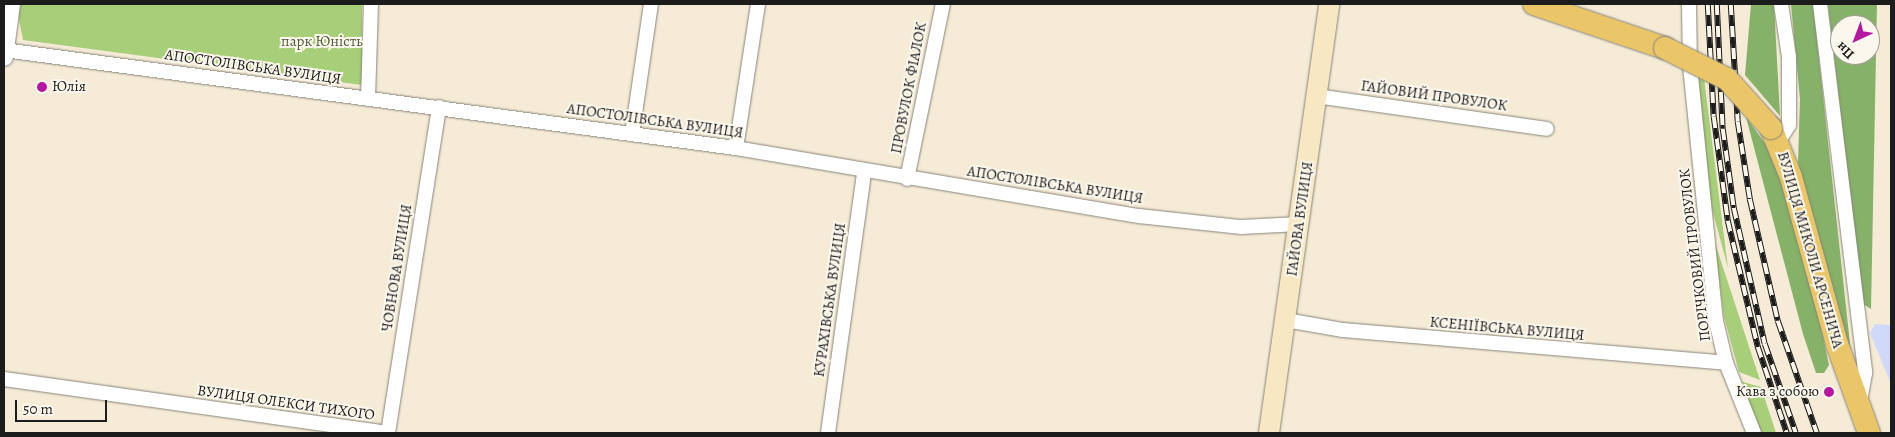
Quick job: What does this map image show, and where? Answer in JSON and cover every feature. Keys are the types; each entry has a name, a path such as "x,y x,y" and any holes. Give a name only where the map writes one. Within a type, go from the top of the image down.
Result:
{"main road":[{"name":"ГАЙОВА ВУЛИЦЯ","path":"1270,433 1329,4"},
{"name":"ВУЛИЦЯ МИКОЛИ АРСЕНИЧА","path":"1534,4 1665,48 1727,80 1775,135 1858,405 1870,433"}],"street":[{"path":"4,52 11,4"},
{"path":"368,99 371,4"},
{"path":"632,134 651,4"},
{"path":"736,148 758,4"},
{"name":"ПРОВУЛОК ФІАЛОК","path":"907,179 943,4"},
{"name":"ПОРІЧКОВИЙ ПРОВУЛОК","path":"1689,4 1690,66 1716,321 1726,363 1754,433"},
{"path":"1775,135 1789,125 1789,57 1781,4"},
{"path":"1820,4 1865,374 1858,405"},
{"name":"АПОСТОЛІВСЬКА ВУЛИЦЯ","path":"4,52 439,107 736,148 907,179 1232,226 1300,224"},
{"name":"ГАЙОВИЙ ПРОВУЛОК","path":"1316,96 1547,129"},
{"name":"ЧОВНОВА ВУЛИЦЯ","path":"387,433 439,107"},
{"name":"КУРАХІВСЬКА ВУЛИЦЯ","path":"828,433 864,172"},
{"name":"КСЕНІЇВСЬКА ВУЛИЦЯ","path":"1286,320 1343,330 1726,363"},
{"name":"ВУЛИЦЯ ОЛЕКСИ ТИХОГО","path":"4,379 387,433"}],"shaded area":[{"path":"1875,324 1891,325 1891,384 1870,333"}],"green space":[{"name":"парк Юність","path":"16,4 362,4 362,85 23,40"},
{"path":"1751,4 1774,4 1780,116 1745,75"},
{"path":"1791,4 1813,4 1853,371 1798,162 1800,99"},
{"path":"1828,4 1877,4 1877,15 1830,15 1830,21"},
{"path":"1835,65 1876,65 1871,309 1863,304"},
{"path":"1694,72 1704,78 1728,268 1712,209"},
{"path":"1746,117 1775,157 1821,327 1829,365 1824,373 1816,373 1803,334"},
{"path":"1714,240 1760,380 1739,372 1724,317"},
{"path":"1739,381 1761,387 1776,433 1760,433"}],"railway":[{"path":"1708,4 1714,117 1728,221 1758,347 1787,433"},
{"path":"1717,4 1723,129 1734,208 1765,344 1796,433"},
{"path":"1731,4 1738,122 1750,199 1778,321 1817,433"}],"place":[{"name":"Юлія","path":"42,87"},
{"name":"Кава з собою","path":"1829,392"}]}
